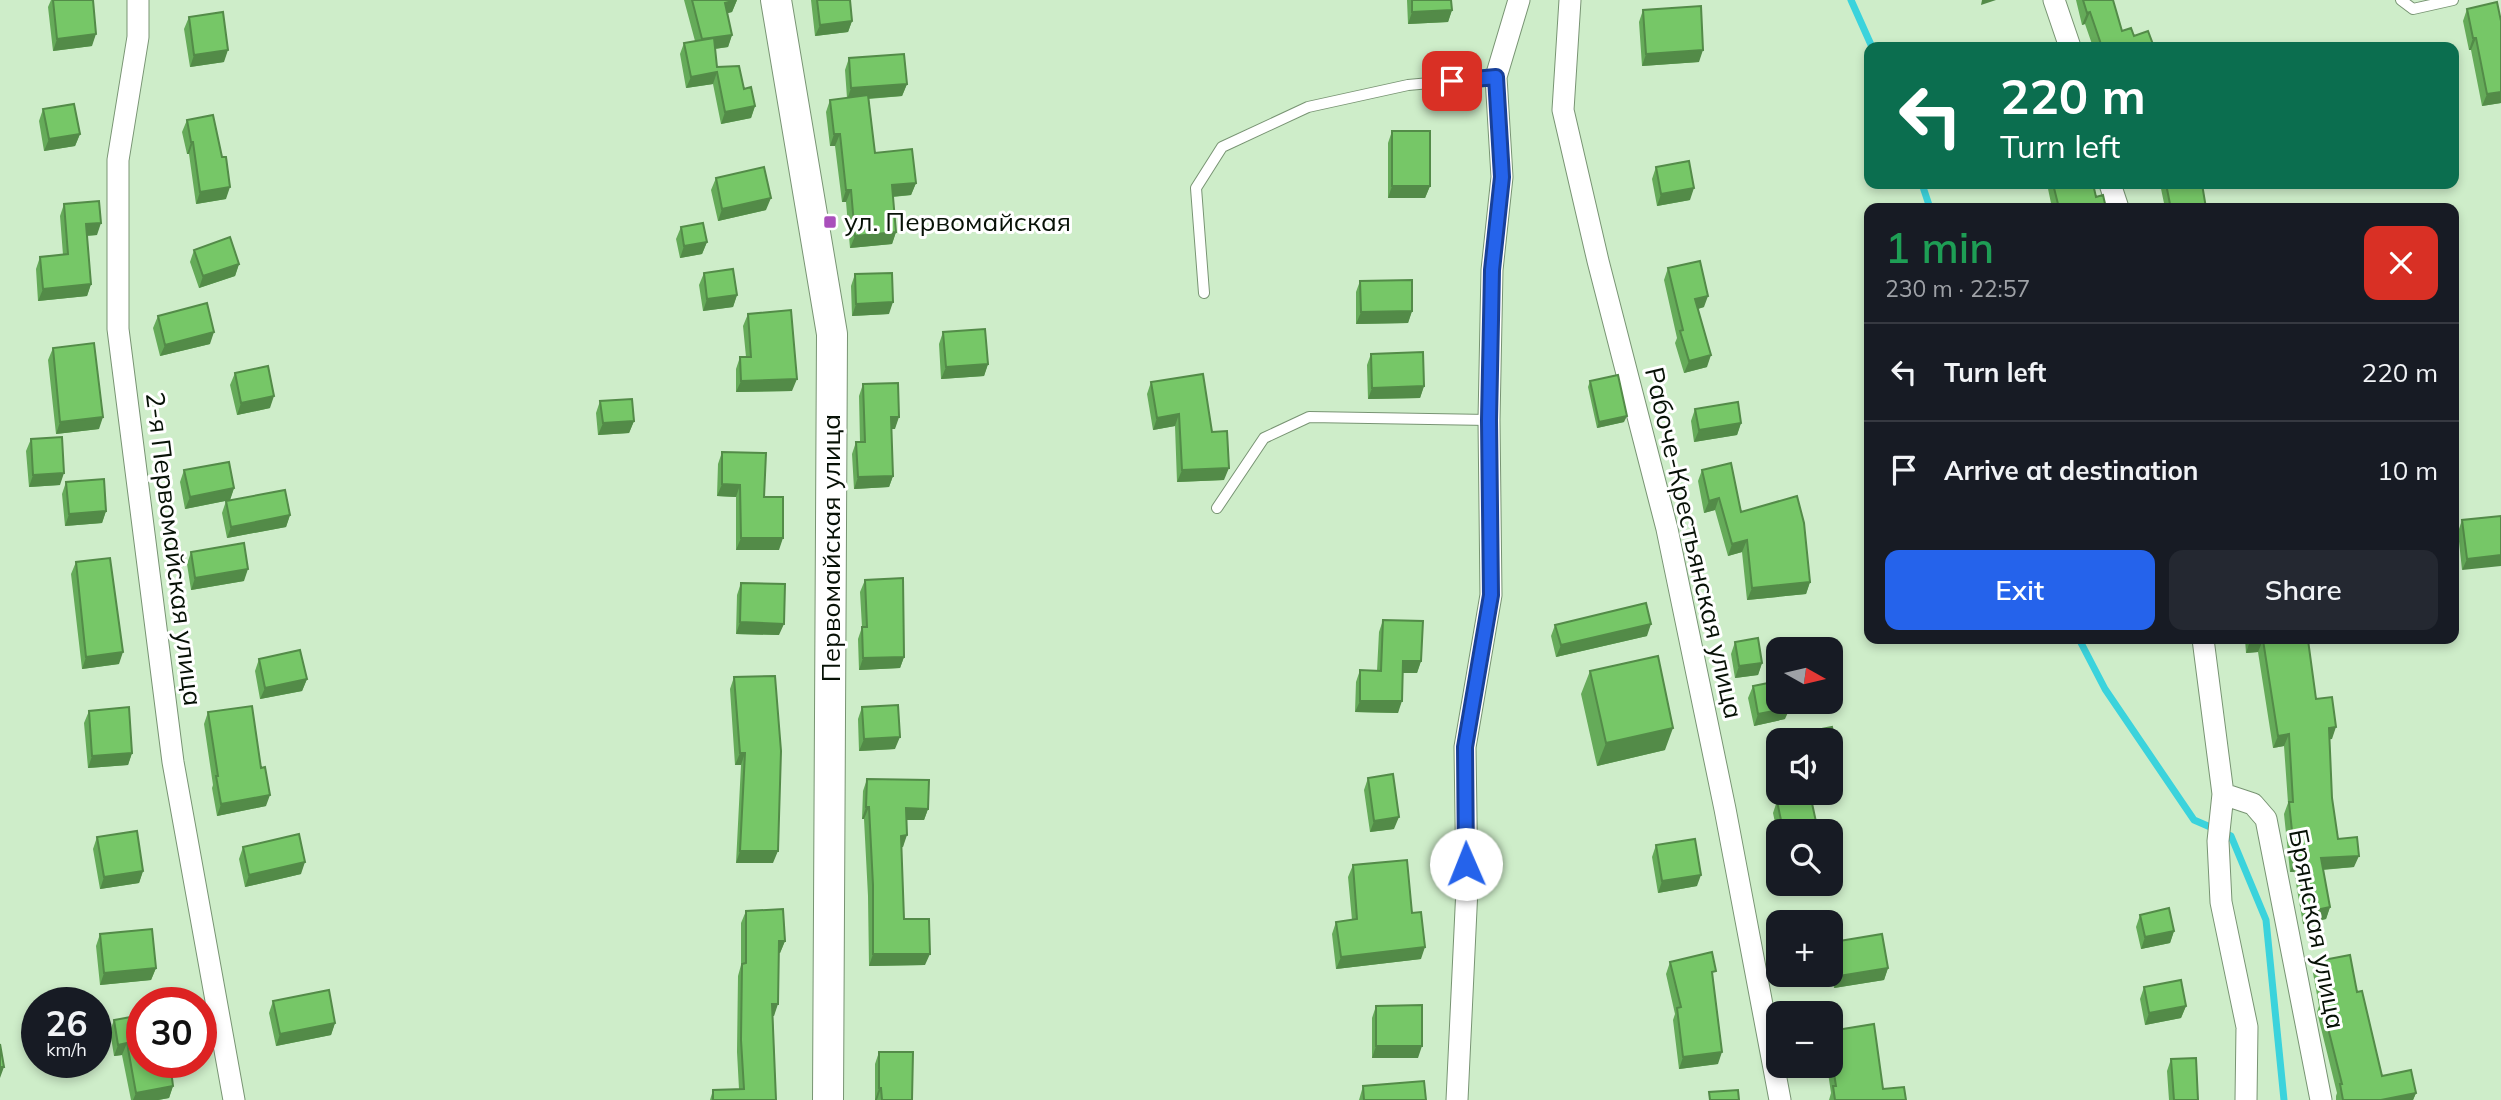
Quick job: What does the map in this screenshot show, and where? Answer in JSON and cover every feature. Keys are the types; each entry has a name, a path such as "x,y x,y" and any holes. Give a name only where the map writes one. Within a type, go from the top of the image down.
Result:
{"street":[{"name":"2-я Первомайская улица","path":"138,0 138,37 118,160 118,329 173,762 234,1100"},
{"name":"Первомайская улица","path":"776,0 832,334 828,1100"},
{"path":"1457,1100 1466,888 1465,747 1491,595 1489,420 1492,270 1502,177 1496,77 1519,0"},
{"name":"Рабоче-Крестьянская улица","path":"1570,0 1563,110 1598,261 1667,529 1722,795 1780,1100"},
{"path":"2054,0 2068,42"},
{"path":"2204,644 2223,794 2218,841 2221,902 2247,1027 2246,1100"},
{"name":"Брянская улица","path":"2223,794 2253,804 2266,819 2321,1100"}],"lane":[{"path":"2402,0 2413,9 2453,0"},
{"path":"1204,293 1196,188 1222,147 1308,107 1408,85 1496,77"},
{"path":"1217,508 1264,438 1309,417 1489,420"}],"building":[{"path":"53,0 93,0 96,34 57,39"},
{"path":"692,0 736,0 725,3 732,35 702,39"},
{"path":"817,0 850,0 852,21 820,25"},
{"path":"1412,0 1451,0 1452,10 1412,12"},
{"path":"2083,0 2113,0 2122,31 2131,28 2134,36 2148,31 2152,42 2100,42 2090,12 2087,13"},
{"path":"2497,2 2501,21 2501,92 2487,94 2476,38 2473,38 2467,9"},
{"path":"1701,6 1703,50 1646,54 1643,10"},
{"path":"223,12 228,50 194,55 189,17"},
{"path":"714,38 717,67 739,66 744,89 751,87 755,106 725,112 717,72 691,77 684,43"},
{"path":"904,54 907,84 851,88 849,58"},
{"path":"868,95 875,153 912,149 916,183 892,185 896,232 855,236 851,190 846,190 840,134 834,134 830,100"},
{"path":"74,104 80,134 49,139 43,109"},
{"path":"213,115 222,157 226,157 230,187 200,192 187,120"},
{"path":"1392,131 1430,131 1430,186 1392,186"},
{"path":"1689,161 1694,188 1661,194 1656,167"},
{"path":"764,167 771,198 722,209 716,178"},
{"path":"2054,189 2094,189 2096,197 2103,195 2105,203 2058,203"},
{"path":"2167,189 2203,189 2205,203 2170,203"},
{"path":"99,201 101,223 86,224 91,284 43,289 40,257 68,254 64,204"},
{"path":"703,223 707,242 684,246 681,227"},
{"path":"230,237 239,264 203,276 194,250"},
{"path":"1700,261 1708,296 1695,299 1711,355 1689,361 1680,331 1683,330 1668,268"},
{"path":"733,269 737,295 707,299 704,273"},
{"path":"892,273 893,302 856,304 855,274"},
{"path":"1412,280 1412,311 1361,312 1360,281"},
{"path":"207,303 214,332 165,345 158,316"},
{"path":"791,310 797,379 741,381 740,357 751,357 748,314"},
{"path":"985,329 988,364 946,367 943,332"},
{"path":"94,343 103,417 60,422 53,348"},
{"path":"1423,352 1424,386 1372,388 1371,354"},
{"path":"268,366 274,396 241,403 235,373"},
{"path":"1203,374 1212,432 1227,431 1229,468 1182,470 1179,414 1157,418 1151,382"},
{"path":"1618,375 1627,416 1599,422 1590,381"},
{"path":"898,383 899,417 891,417 893,476 858,477 856,442 865,442 863,384"},
{"path":"632,399 634,421 603,423 600,401"},
{"path":"1738,402 1741,423 1699,430 1695,409"},
{"path":"62,437 64,473 33,475 31,439"},
{"path":"722,452 766,453 764,497 783,497 783,538 741,538 740,485 722,484"},
{"path":"229,462 234,488 190,497 184,470"},
{"path":"1731,463 1741,512 1797,496 1804,523 1810,582 1752,588 1747,540 1732,544 1719,498 1709,501 1702,470"},
{"path":"104,479 106,511 69,514 66,482"},
{"path":"285,490 290,515 231,527 226,501"},
{"path":"2501,516 2501,555 2467,559 2462,520"},
{"path":"244,543 248,569 195,578 191,552"},
{"path":"110,558 123,652 86,657 76,562"},
{"path":"903,578 904,657 863,658 862,627 867,627 865,580"},
{"path":"741,583 785,584 784,624 740,622"},
{"path":"1646,603 1651,624 1561,645 1555,625"},
{"path":"1383,620 1423,621 1421,661 1403,661 1402,701 1360,701 1360,670 1381,671"},
{"path":"1758,638 1762,663 1739,666 1735,642"},
{"path":"2264,644 2309,644 2316,699 2332,697 2336,727 2329,728 2332,798 2338,839 2357,837 2359,856 2321,858 2330,907 2307,912 2298,860 2295,860 2289,802 2293,802 2289,734 2278,736"},
{"path":"300,650 307,679 265,688 259,659"},
{"path":"1658,656 1673,728 1606,743 1590,671"},
{"path":"775,676 781,751 778,851 740,851 745,753 740,753 734,677"},
{"path":"1766,683 1766,712 1758,714 1753,686"},
{"path":"898,705 900,737 864,739 862,707"},
{"path":"252,706 261,768 265,767 270,795 221,804 208,712"},
{"path":"129,707 132,753 92,756 89,711"},
{"path":"1393,774 1399,817 1374,821 1368,778"},
{"path":"867,779 929,780 928,809 906,808 907,835 901,836 904,919 929,919 930,954 873,954 873,885 869,807 866,807"},
{"path":"1778,805 1812,805 1815,819 1781,819"},
{"path":"137,831 143,871 104,877 97,837"},
{"path":"299,834 305,862 249,875 243,847"},
{"path":"1695,839 1701,875 1662,881 1656,845"},
{"path":"1407,860 1412,913 1421,912 1425,947 1341,957 1336,922 1357,919 1353,865"},
{"path":"2169,908 2174,931 2145,937 2140,915"},
{"path":"783,909 785,941 779,941 778,1004 772,1004 776,1100 713,1100 713,1090 744,1089 741,1040 746,911"},
{"path":"152,929 156,968 104,973 100,934"},
{"path":"1882,934 1888,968 1843,975 1843,940"},
{"path":"1712,952 1722,1052 1683,1057 1677,1008 1681,1007 1670,962"},
{"path":"2350,955 2357,992 2362,991 2382,1076 2411,1070 2416,1093 2381,1100 2343,1100 2342,1084 2321,1000 2324,999 2318,961"},
{"path":"2181,980 2186,1006 2149,1013 2144,987"},
{"path":"329,990 335,1023 280,1034 273,1001"},
{"path":"1422,1005 1422,1046 1376,1046 1376,1006"},
{"path":"126,1018 126,1043 118,1045 114,1020"},
{"path":"1874,1024 1883,1089 1904,1087 1906,1100 1835,1100 1835,1078 1843,1078 1843,1029"},
{"path":"0,1044 4,1067 0,1067"},
{"path":"879,1052 913,1052 912,1100 882,1100 879,1088"},
{"path":"2196,1058 2198,1100 2174,1100 2171,1059"},
{"path":"133,1078 172,1078 173,1086 136,1093"},
{"path":"1424,1081 1426,1100 1364,1100 1363,1086"},
{"path":"1738,1090 1739,1100 1710,1100 1709,1092"}],"waterway":[{"path":"1851,0 1870,42"},
{"path":"1924,189 1928,203"},
{"path":"2082,644 2105,689 2194,820 2231,836 2266,920 2284,1100"}],"place":[{"name":"ул. Первомайская","path":"830,222"}],"route":[{"path":"1452,81 1496,77 1502,177 1492,270 1489,420 1491,595 1465,747 1466,864"}]}
